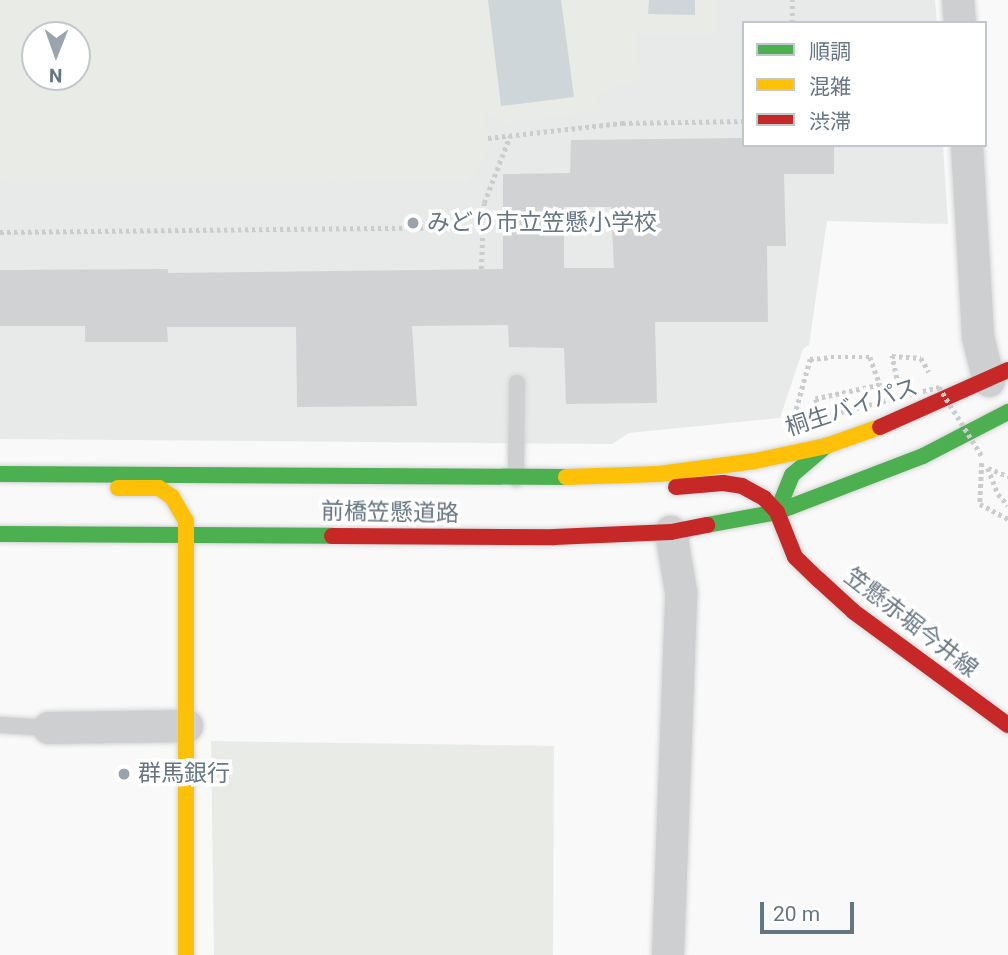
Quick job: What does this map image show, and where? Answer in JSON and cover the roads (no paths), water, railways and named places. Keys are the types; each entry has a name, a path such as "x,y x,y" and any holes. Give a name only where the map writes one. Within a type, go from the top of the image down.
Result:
{"main road":[{"name":"桐生バイパス","path":"704,469 826,446 911,416 999,375"},
{"path":"777,512 923,456 1008,412"},
{"path":"777,512 792,475 826,446"},
{"name":"前橋笠懸道路","path":"0,474 300,474 516,479 704,469"},
{"path":"300,474 361,490 439,492 592,493 723,483 754,491 777,512"},
{"path":"0,488 159,488 183,510 188,533 186,955"},
{"name":"前橋笠懸道路","path":"0,534 555,537 671,532 777,512"},
{"name":"笠懸赤堀今井線","path":"777,512 795,557 845,604 1008,725"}],"street":[{"path":"958,0 960,21"},
{"path":"967,147 978,337 999,375"},
{"path":"668,955 681,592 671,532"},
{"path":"49,728 187,726"}],"lane":[{"path":"516,479 517,383"},
{"path":"0,725 49,728"}],"place":[{"name":"みどり市立笠懸小学校","path":"413,223"},
{"name":"群馬銀行","path":"124,774"}]}
